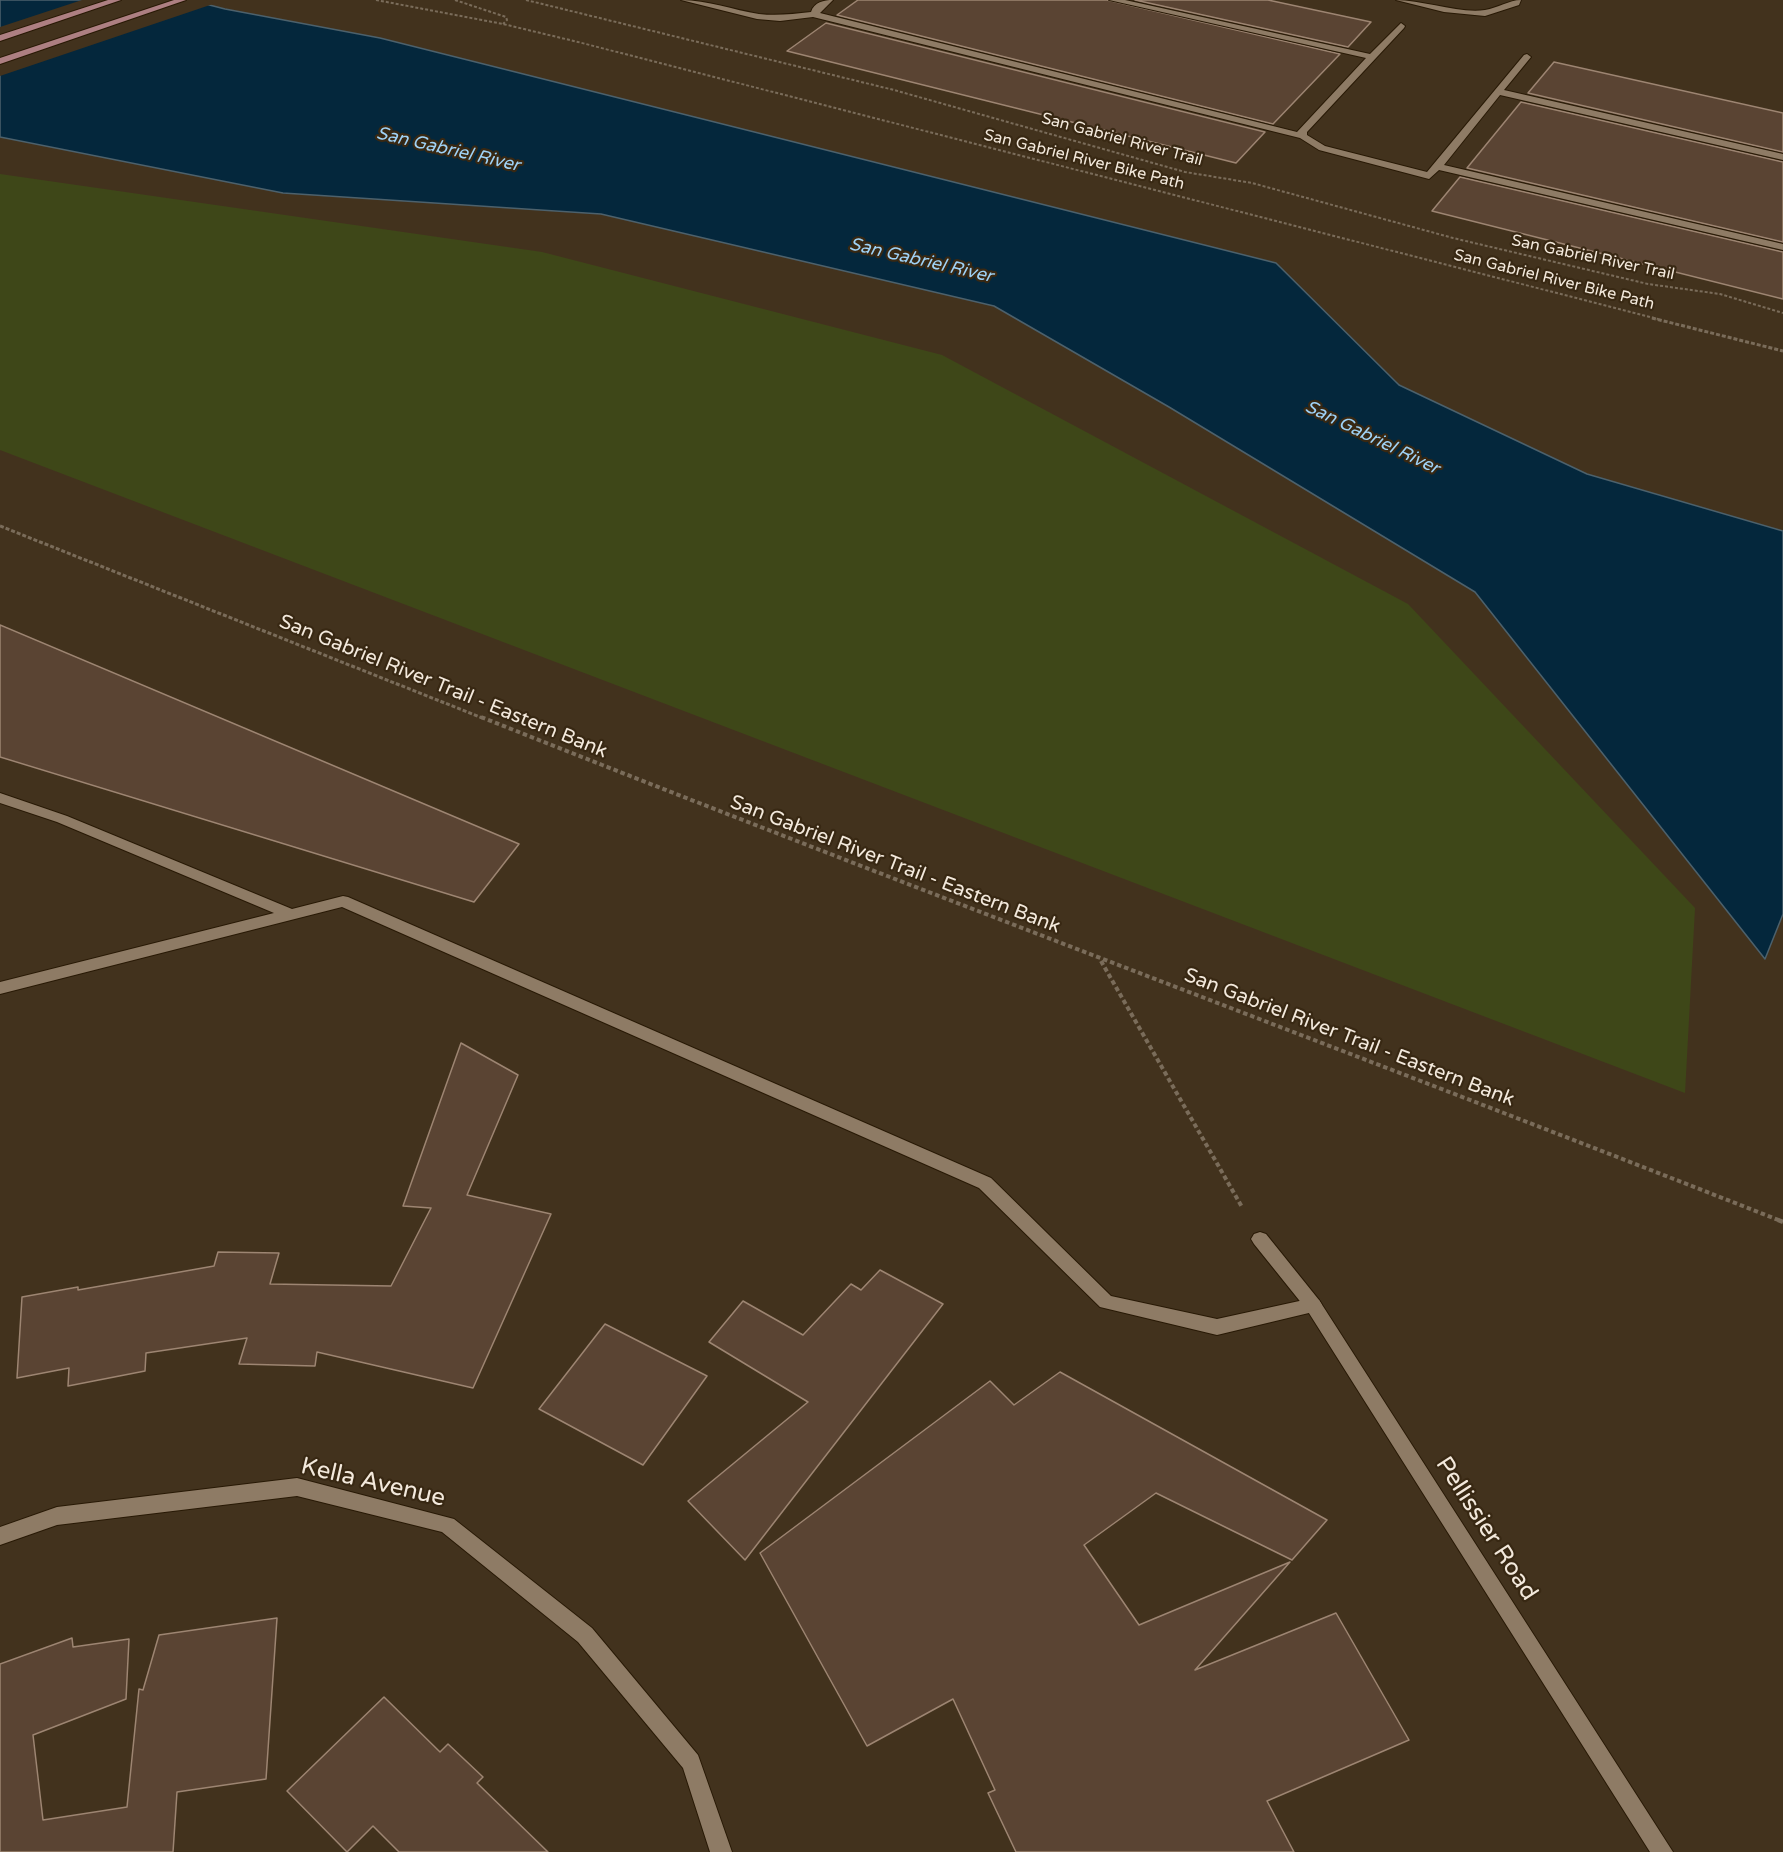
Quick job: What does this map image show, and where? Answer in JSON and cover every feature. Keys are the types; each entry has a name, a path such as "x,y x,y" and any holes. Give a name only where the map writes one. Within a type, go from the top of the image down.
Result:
{"main road":[{"path":"0,38 117,0"},
{"path":"0,61 182,0"}],"street":[{"path":"685,0 756,16 780,18 815,14 1303,136 1322,148 1429,176 1527,57"},
{"path":"815,14 816,9 829,0"},
{"path":"1113,0 1372,57"},
{"path":"1400,0 1444,9 1485,13 1516,3 1517,0"},
{"path":"1303,136 1302,132 1401,26"},
{"path":"1499,92 1783,157"},
{"path":"1437,166 1783,247"},
{"path":"0,798 62,819 291,914"},
{"path":"1,988 343,901 985,1183 1106,1302 1217,1327 1313,1305"},
{"name":"Pellissier Road","path":"1260,1239 1313,1305 1662,1852"},
{"name":"Kella Avenue","path":"0,1536 57,1516 297,1487 447,1524 585,1635 691,1762 721,1852"}],"path":[{"name":"San Gabriel River Bike Path","path":"376,0 503,24 1783,351"},
{"path":"455,0 497,12 506,17 507,20 503,24"},
{"name":"San Gabriel River Trail","path":"526,0 894,90 1185,172 1252,183 1552,262 1648,284 1720,294 1783,313"},
{"name":"San Gabriel River Trail - Eastern Bank","path":"0,526 755,827 1458,1094 1783,1222"},
{"path":"1101,960 1260,1239"}],"green space":[{"path":"0,174 542,252 942,355 1408,604 1695,908 1685,1093 0,450"}],"water":[{"name":"San Gabriel River","path":"0,0 190,0 225,9 380,38 1276,263 1399,385 1587,474 1783,531 1783,914 1765,959 1475,592 1169,407 994,306 601,214 283,193 0,137"}],"pier":[{"path":"82,0 203,0 216,3 0,76 0,27"}],"building":[{"path":"858,0 1107,0 1340,54 1273,124 837,15"},
{"path":"1135,0 1268,0 1371,22 1348,47"},
{"path":"826,23 1265,132 1236,163 787,51"},
{"path":"1554,62 1783,113 1783,152 1528,93"},
{"path":"1521,102 1783,162 1783,242 1467,168"},
{"path":"1460,177 1783,252 1783,299 1432,211"},
{"path":"0,625 519,844 474,902 0,757"},
{"path":"461,1043 518,1075 467,1195 551,1214 473,1388 317,1352 315,1366 239,1364 247,1338 146,1353 145,1371 68,1386 69,1368 17,1378 22,1297 78,1287 78,1290 214,1266 218,1252 279,1253 270,1284 391,1286 431,1208 403,1206"},
{"path":"880,1270 943,1304 745,1560 688,1501 808,1402 709,1342 743,1301 803,1335 851,1284 861,1290"},
{"path":"605,1324 707,1376 643,1465 539,1409"},
{"path":"1060,1372 1327,1520 1292,1560 1156,1493 1084,1545 1139,1625 1290,1562 1195,1670 1336,1613 1409,1740 1267,1801 1294,1852 1016,1852 988,1793 995,1790 953,1699 867,1746 760,1553 990,1381 1014,1405"},
{"path":"277,1618 266,1779 177,1792 173,1852 0,1852 0,1664 72,1638 73,1647 129,1639 126,1699 33,1735 43,1820 127,1807 139,1689 143,1690 159,1635"},
{"path":"384,1697 440,1752 448,1744 483,1777 477,1783 548,1852 399,1852 373,1826 347,1852 287,1791"}]}
